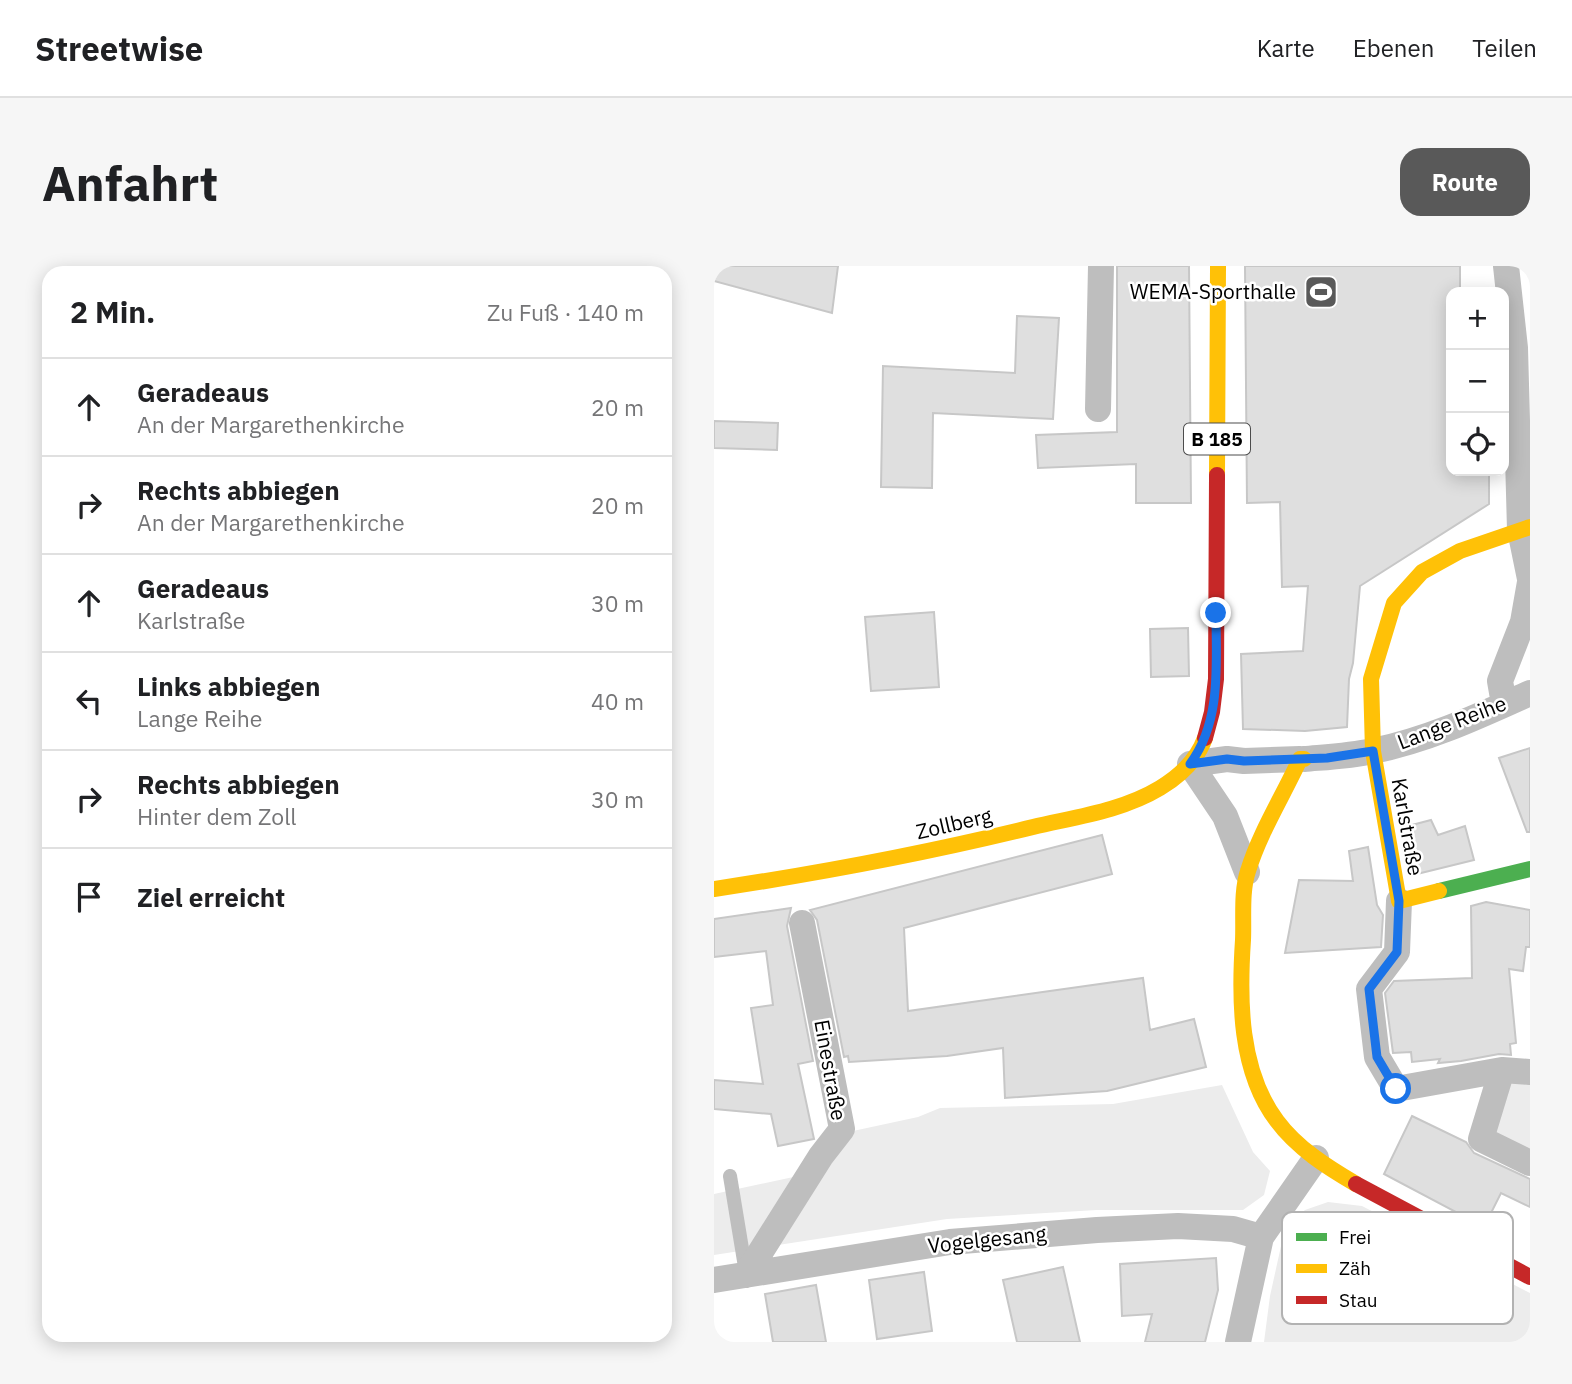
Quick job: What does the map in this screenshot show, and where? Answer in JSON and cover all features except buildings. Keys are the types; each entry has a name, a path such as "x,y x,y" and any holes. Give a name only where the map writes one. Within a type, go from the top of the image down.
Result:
{"street":[{"path":"1098,409 1101,266"},
{"name":"B 185","path":"1190,764 1202,748 1208,733 1216,678 1218,266"},
{"path":"1504,704 1500,681 1523,622 1530,581 1515,348 1506,266"},
{"name":"Lange Reihe","path":"1373,751 1371,679 1394,604 1422,572 1460,551 1525,529"},
{"name":"Lange Reihe","path":"1190,764 1227,759 1302,759 1373,751 1454,726 1530,693"},
{"name":"Karlstraße","path":"1373,751 1399,901 1530,869"},
{"path":"1302,759 1247,872 1240,973 1243,1020 1250,1062 1260,1091 1293,1140 1316,1158 1409,1212"},
{"path":"1190,764 1225,816 1247,872"},
{"name":"Zollberg","path":"714,889 793,878 905,857 1122,804 1161,788 1190,764"},
{"path":"1399,901 1397,952 1369,989 1377,1057 1396,1089 1502,1070 1530,1072"},
{"name":"Einestraße","path":"746,1275 821,1157 842,1129 802,923"},
{"path":"1502,1070 1481,1139 1530,1163"},
{"path":"1238,1342 1261,1237 1316,1158"},
{"name":"Vogelgesang","path":"714,1280 950,1242 1097,1230 1191,1227 1233,1229 1261,1237"},
{"path":"1513,1268 1530,1277"}],"lane":[{"path":"730,1176 746,1275"}],"shaded area":[{"path":"1511,1079 1530,1081 1530,1153 1489,1134"},
{"path":"1222,1085 1253,1152 1270,1171 1264,1195 1243,1210 1097,1210 947,1219 714,1255 714,1194 826,1170 853,1131 918,1117 940,1108 1113,1104"},
{"path":"1328,1202 1362,1206 1374,1212 1303,1212"},
{"path":"1282,1242 1282,1324 1513,1324 1513,1284 1530,1293 1530,1342 1264,1342 1270,1296"}],"traffic: fast":[{"path":"1439,891 1530,869"}],"traffic: slow":[{"path":"1217,475 1218,266"},
{"path":"1439,891 1399,901 1373,751 1371,679 1394,603 1422,572 1460,551 1530,527"},
{"path":"714,889 914,854 1114,808 1145,796 1174,778 1193,760 1205,738"},
{"path":"1304,759 1300,759 1265,828 1246,879 1241,986 1244,1034 1255,1080 1277,1121 1303,1148 1356,1184"}],"traffic: jam":[{"path":"1205,738 1212,712 1216,679 1217,475"},
{"path":"1356,1184 1408,1212"},
{"path":"1513,1268 1530,1277"}],"place":[{"name":"WEMA-Sporthalle","path":"1321,292"}],"route":[{"path":"1216,613 1216,678 1211,717 1202,748 1190,764 1227,759 1244,761 1327,758 1373,751 1399,901 1397,952 1369,989 1377,1057 1396,1089"}]}
